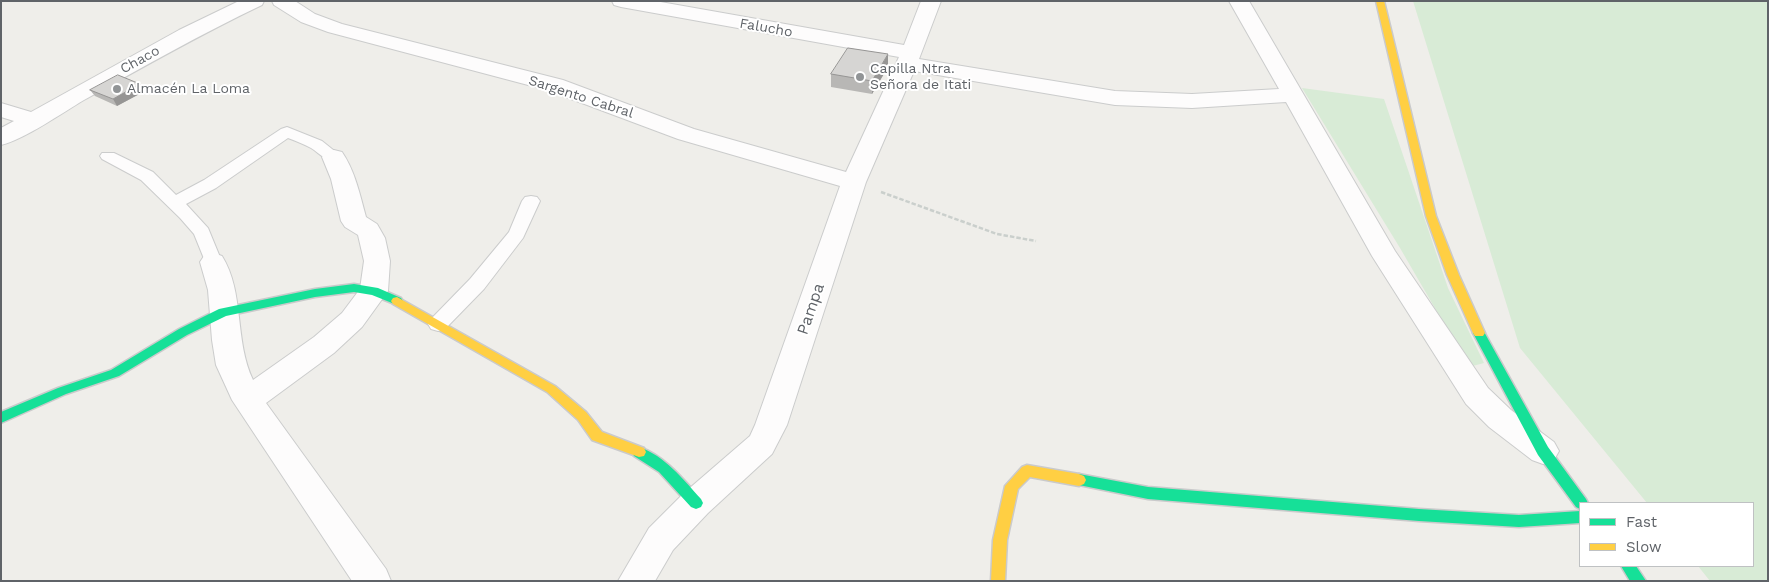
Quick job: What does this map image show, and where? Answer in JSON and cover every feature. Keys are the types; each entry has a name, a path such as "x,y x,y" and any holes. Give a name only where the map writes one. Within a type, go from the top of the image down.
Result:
{"street":[{"name":"Chaco","path":"1,138 186,34 255,1"},
{"name":"Sargento Cabral","path":"281,1 308,18 335,28 555,85 686,134 854,182"},
{"name":"Falucho","path":"621,1 1115,98 1192,101 1294,96"},
{"name":"Pampa","path":"636,581 661,539 696,503 760,445 771,426 854,182 931,1"},
{"path":"1239,1 1385,256 1477,396 1511,428 1543,451"},
{"path":"1380,1 1431,216 1453,275 1486,349 1543,451 1581,502"},
{"path":"1,110 34,120"},
{"path":"247,400 331,339 352,320 374,291 377,261 372,238 368,230 354,221 343,179 334,157"},
{"path":"213,262 222,290 223,312 231,365 247,400 373,581"},
{"path":"1,418 62,391 115,373 184,332 223,312 354,288 374,291 396,300 551,389 582,416 597,436 646,454 667,471 696,503"},
{"path":"998,581 1000,540 1012,486 1027,471 1148,493 1419,516 1519,521 1579,516"},
{"path":"1629,567 1640,581"}],"lane":[{"path":"174,203 210,184 287,132 316,144 334,157"},
{"path":"108,156 147,176 174,203 202,232 213,262"},
{"path":"438,324 478,284 517,234 531,201"}],"path":[{"path":"854,182 998,234 1036,241"}],"green space":[{"path":"1413,1 1768,1 1768,581 1710,581 1699,567 1754,567 1754,502 1646,502 1520,348"},
{"path":"1302,88 1384,99 1448,288 1484,363 1469,367 1400,248"}],"building":[{"path":"848,48 888,54 872,81 831,74"},
{"path":"118,75 140,84 113,99 90,90"}],"traffic: fast":[{"path":"1,418 62,391 115,373 183,332 223,312 315,293 354,288 374,291 397,301"},
{"path":"1479,333 1543,451 1580,502"},
{"path":"639,452 648,456 663,468 696,503"},
{"path":"1079,480 1148,493 1419,515 1519,521 1579,517"},
{"path":"1629,567 1639,581"}],"traffic: slow":[{"path":"1380,1 1431,216 1453,275 1479,333"},
{"path":"397,301 551,389 582,416 597,436 639,452"},
{"path":"998,581 1000,540 1012,486 1027,471 1079,480"}],"place":[{"name":"Capilla Ntra. Señora de Itati","path":"860,77"},
{"name":"Almacén La Loma","path":"117,89"}]}
